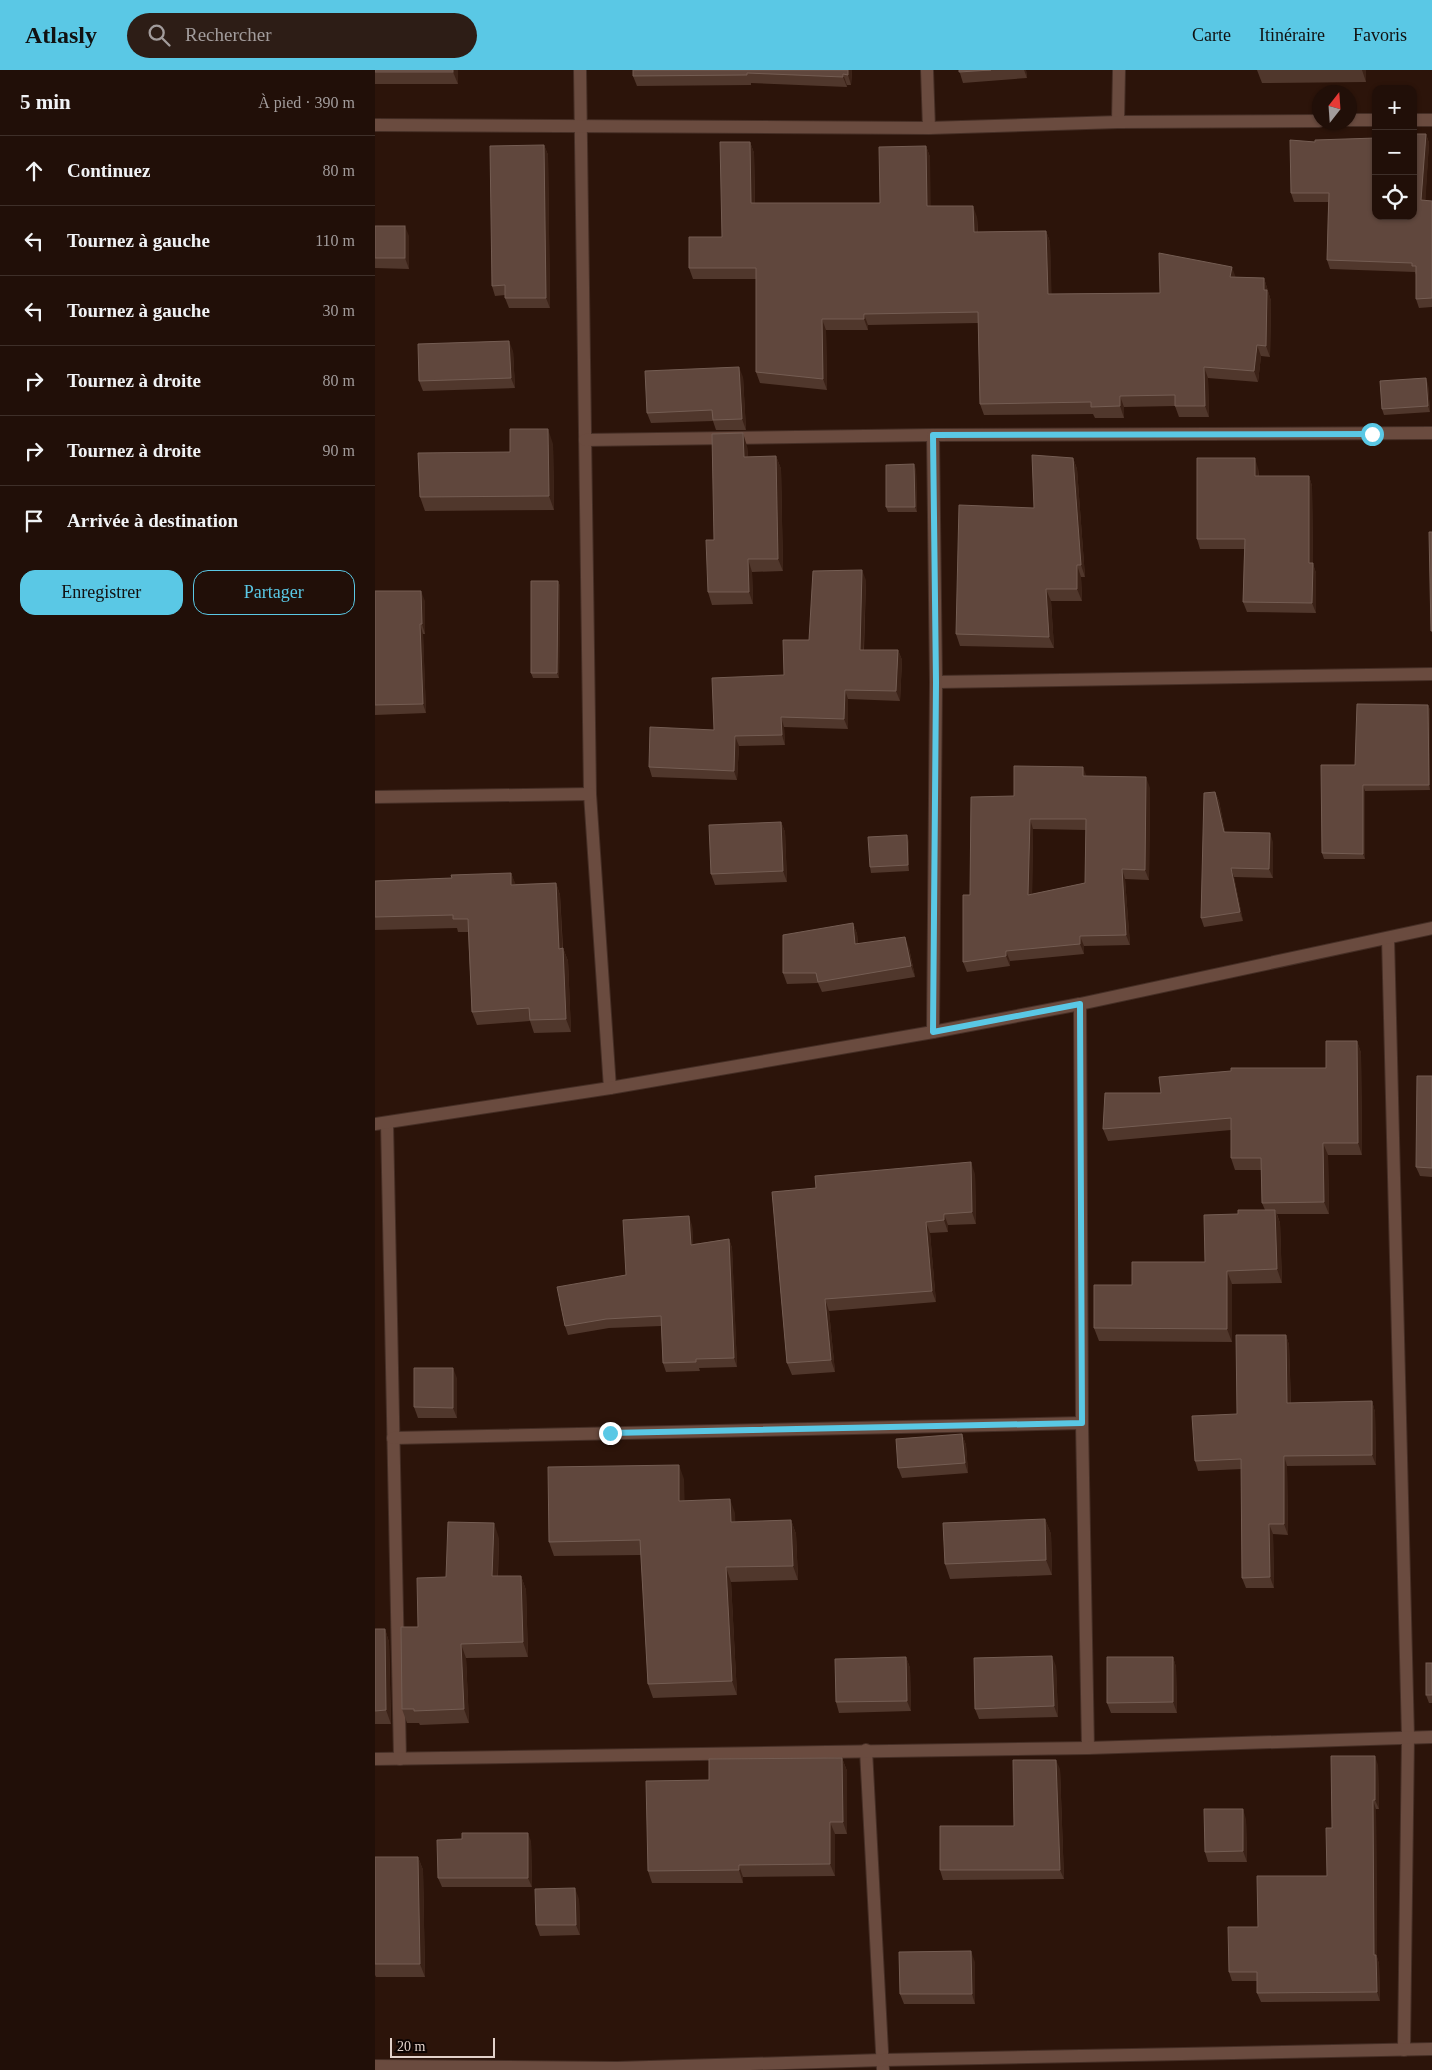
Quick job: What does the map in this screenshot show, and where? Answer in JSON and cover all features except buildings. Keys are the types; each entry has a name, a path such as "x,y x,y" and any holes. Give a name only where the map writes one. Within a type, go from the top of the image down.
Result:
{"street":[{"path":"580,70 590,794 610,1088"},
{"path":"927,70 929,128"},
{"path":"1118,122 1119,70"},
{"path":"1357,120 1372,120"},
{"path":"1417,120 1432,120"},
{"path":"375,125 929,128 1118,122 1312,121"},
{"path":"585,440 933,435 1432,433"},
{"path":"933,435 936,682 933,1032"},
{"path":"936,682 1432,674"},
{"path":"375,797 590,794"},
{"path":"400,1758 393,1438 381,1123 610,1088 933,1032 1080,1004 1432,928"},
{"path":"1388,938 1408,1737 1404,2050"},
{"path":"1080,1004 1082,1423 1088,1748"},
{"path":"393,1438 1082,1423"},
{"path":"375,1759 1088,1748 1432,1737"},
{"path":"866,1750 883,2065"},
{"path":"375,2066 617,2069 883,2065 1432,2049"}],"route":[{"path":"610,1433 1082,1423 1080,1004 933,1032 936,682 933,435 1372,434"}]}
